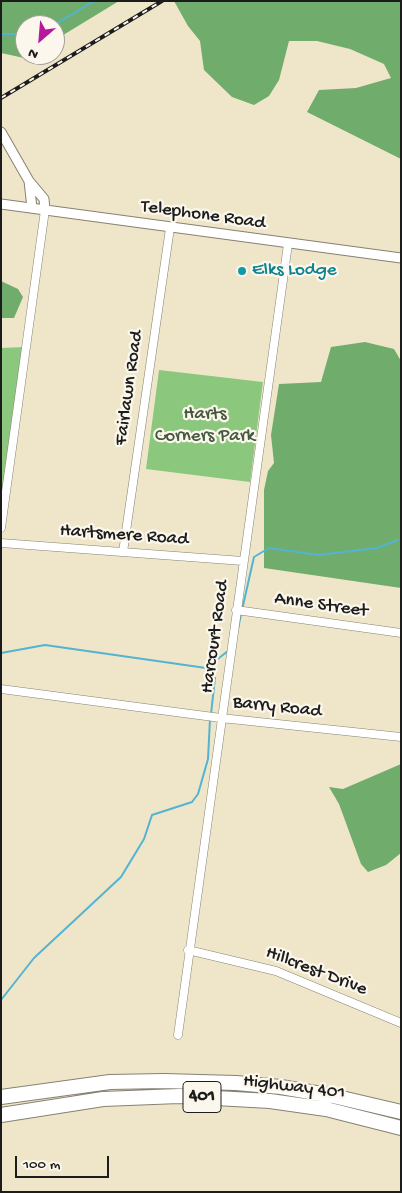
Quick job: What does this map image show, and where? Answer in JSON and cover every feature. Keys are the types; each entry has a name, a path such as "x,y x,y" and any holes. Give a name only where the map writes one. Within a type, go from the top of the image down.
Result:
{"highway":[{"name":"Highway 401","path":"1,1097 110,1082 236,1083 281,1087 333,1096 401,1112"},
{"name":"Highway 401","path":"1,1115 104,1099 179,1096 270,1101 326,1109 401,1128"}],"street":[{"path":"1,132 29,181 44,199 46,210 1,528"},
{"path":"29,181 32,208"},
{"name":"Telephone Road","path":"1,204 401,258"},
{"name":"Fairlawn Road","path":"123,552 170,228"},
{"name":"Harcourt Road","path":"178,1035 188,950 288,244"},
{"name":"Hartsmere Road","path":"1,543 243,561"},
{"name":"Anne Street","path":"236,610 401,633"},
{"name":"Barry Road","path":"1,689 221,718 401,737"},
{"name":"Hillcrest Drive","path":"188,950 276,971 401,1023"}],"green space":[{"path":"1,1 119,1 65,34 65,15 15,15 15,56 1,53"},
{"path":"174,1 401,1 401,159 307,112 319,90 356,88 391,78 384,64 350,49 317,41 289,41 279,80 269,96 254,105 232,97 204,70 200,41 188,26"},
{"path":"1,281 18,289 23,297 14,318 1,318"},
{"path":"365,342 394,349 401,361 401,588 264,568 264,490 268,471 274,463 271,435 279,384 321,382 331,347"},
{"path":"24,347 1,528 1,348"},
{"name":"Harts Corners Park","path":"159,370 263,382 250,482 146,469"},
{"path":"401,764 401,853 386,865 368,872 361,864 339,804 329,787 343,789"}],"waterway":[{"path":"65,18 94,1"},
{"path":"1,34 15,34"},
{"path":"242,610 254,557 269,548 318,555 377,548 398,540"},
{"path":"238,629 241,614"},
{"path":"1,653 45,645 206,668 215,678 211,714"},
{"path":"206,668 228,651"},
{"path":"1,1000 34,958 121,877 144,839 152,815 192,802 198,794 208,759 210,719"}],"railway":[{"path":"1,98 162,1"}],"place":[{"name":"Elks Lodge","path":"242,271"}]}
